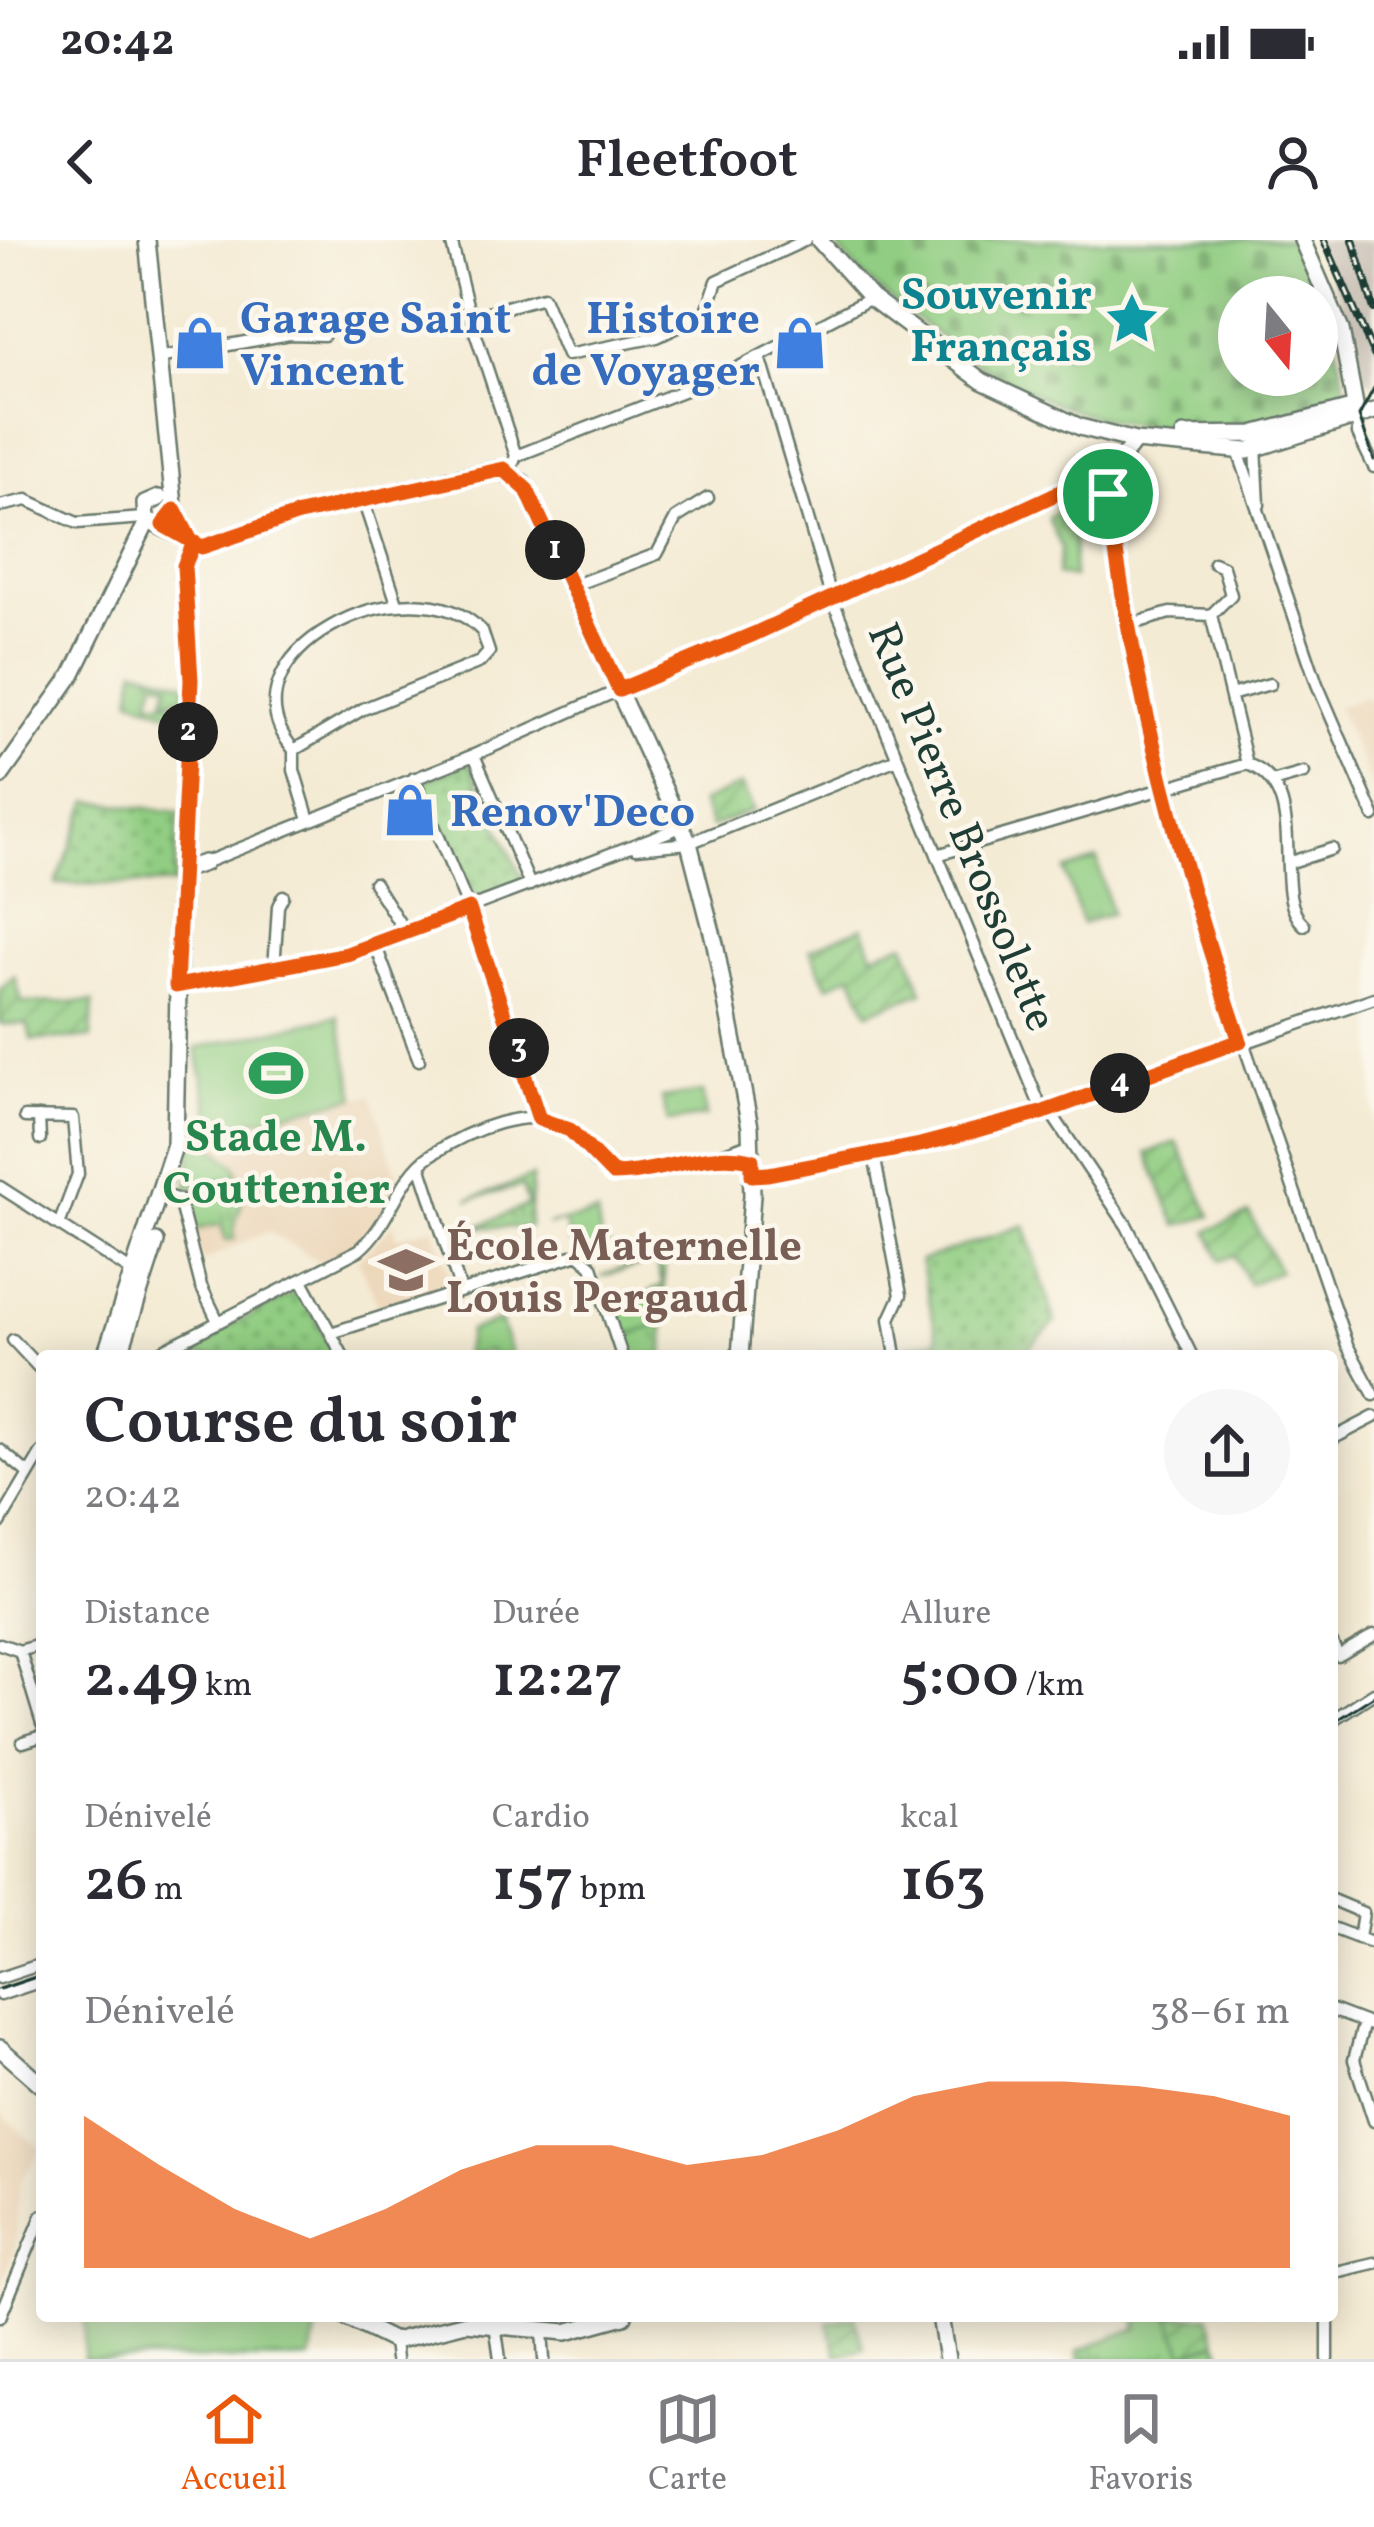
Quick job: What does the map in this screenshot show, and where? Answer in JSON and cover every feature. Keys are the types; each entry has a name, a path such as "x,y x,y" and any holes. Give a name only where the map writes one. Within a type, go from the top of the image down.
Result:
{"street":[{"path":"0,777 72,675 158,512 169,458 147,240"},
{"path":"451,240 470,317 527,490 685,835 728,1005 752,1159 740,1350"},
{"path":"470,317 547,299 567,356 658,337 706,314 717,281 806,240"},
{"path":"819,240 871,298 998,391 1112,436 1135,441 1251,443 1361,412"},
{"path":"1302,240 1341,330 1374,467"},
{"path":"192,544 497,470 760,357 871,298"},
{"path":"158,358 289,334 325,335"},
{"name":"Rue Pierre Brossolette","path":"760,357 831,596 1047,1111 1127,1226 1189,1350"},
{"path":"1112,436 1251,443"},
{"path":"1112,436 1101,473 1125,626 1166,785 1240,1041 1347,1345 1374,1395"},
{"path":"182,871 474,755 831,596 1101,473 1119,462 1135,441"},
{"path":"1251,443 1260,514 1317,684 1374,816"},
{"path":"1251,443 1260,514"},
{"path":"572,586 657,554 676,518 708,498"},
{"path":"0,506 27,500 77,523 158,512"},
{"path":"363,500 397,603"},
{"path":"158,512 192,544"},
{"path":"121,1350 181,1143 182,871 191,680 184,566 192,544"},
{"path":"1125,626 1170,613 1211,615 1229,600 1231,590 1223,567 1214,563"},
{"path":"294,750 363,710 487,656 482,631 442,607 397,603 325,630 281,675 276,721 294,750 294,770 309,820"},
{"path":"1211,615 1234,694 1247,764 1272,782 1289,835 1293,911 1304,926"},
{"path":"1234,694 1270,684"},
{"path":"474,755 530,886"},
{"path":"180,986 274,970 375,944 633,848 685,835 897,759"},
{"path":"937,855 1247,764"},
{"path":"1272,782 1304,773"},
{"path":"414,778 469,909 539,1119"},
{"path":"1291,862 1332,849"},
{"path":"180,986 190,886 204,863"},
{"path":"374,883 405,932"},
{"path":"274,970 278,906 283,896"},
{"path":"375,944 419,1060"},
{"path":"163,1350 371,1240 420,1165 484,1130 539,1119 570,1130 613,1174 710,1158 874,1155 1047,1111 1374,998"},
{"path":"25,1117 73,1118 78,1166 59,1226"},
{"path":"39,1117 40,1139"},
{"path":"874,1155 901,1295 890,1319 895,1350"},
{"path":"420,1165 459,1285"},
{"path":"0,1187 134,1273"},
{"path":"107,1350 166,1196"},
{"path":"166,1196 179,1200 201,1286 218,1319"},
{"path":"331,1334 459,1285 563,1256 583,1255 592,1266 620,1350"},
{"path":"302,1280 340,1350"},
{"path":"13,1340 36,1365"},
{"path":"1338,1436 1374,1417"},
{"path":"0,1450 29,1474"},
{"path":"0,1523 36,1462"},
{"path":"1338,1652 1374,1635"},
{"path":"2,1645 20,1652 36,1646"},
{"path":"20,1652 36,1704"},
{"path":"1338,1716 1374,1694"},
{"path":"23,1742 36,1738"},
{"path":"1338,1903 1363,1913 1359,1938"},
{"path":"1338,1930 1374,1944"},
{"path":"0,1978 36,1966"},
{"path":"0,1994 36,1983"},
{"path":"1338,2012 1369,2024 1354,2060 1374,2121"},
{"path":"0,2048 36,2080"},
{"path":"0,2318 36,2231"},
{"path":"1338,2272 1374,2263"},
{"path":"355,2322 394,2341 453,2322"},
{"path":"486,2322 542,2331 604,2322"},
{"path":"941,2322 947,2359"},
{"path":"1328,2322 1328,2359"},
{"path":"496,2324 500,2359"},
{"path":"542,2331 544,2359"},
{"path":"394,2341 396,2359"}],"shaded area":[{"path":"1312,240 1374,240 1374,388 1370,379 1363,380 1338,294 1338,276 1329,276"},
{"path":"1364,697 1374,705 1374,790 1337,706"},
{"path":"372,1095 399,1181 382,1217 354,1245 320,1262 268,1231 202,1262 184,1187 193,1136"},
{"name":"École Maternelle Louis Pergaud","path":"394,1224 397,1238 434,1226 452,1281 448,1287 380,1309 358,1259"},
{"path":"0,2112 36,2145 36,2158 20,2181 16,2247 0,2288"}],"green space":[{"path":"832,240 1294,240 1309,276 1218,276 1218,396 1338,396 1338,355 1347,393 1315,410 1251,424 1203,428 1117,422 1077,411 1001,377 963,354 864,276"},
{"path":"1061,510 1074,538 1073,578 1057,575 1061,547 1048,518"},
{"path":"136,668 187,683 186,696 165,699 169,683 156,680 150,701 185,703 185,719 131,698"},
{"path":"469,763 522,878 519,885 475,900 422,787 427,780"},
{"path":"741,785 754,810 711,827 701,803"},
{"path":"89,801 179,812 174,884 56,884"},
{"path":"1097,859 1111,914 1082,924 1065,871"},
{"path":"863,927 873,954 905,943 923,992 868,1012 852,974 828,986 810,949"},
{"path":"15,976 22,1003 93,1002 91,1038 32,1040 27,1024 0,1024 0,989"},
{"name":"Stade M. Couttenier","path":"338,1016 356,1097 214,1129 196,1048"},
{"path":"702,1092 706,1116 668,1122 662,1098"},
{"path":"216,1132 213,1147 236,1166 238,1175 186,1191 193,1136"},
{"path":"1177,1142 1211,1216 1177,1226 1147,1153"},
{"path":"532,1177 529,1227 477,1227 528,1205 522,1186 468,1200"},
{"path":"241,1190 242,1196 235,1239 226,1240 221,1224 193,1230 187,1199"},
{"path":"1249,1213 1279,1271 1249,1284 1234,1255 1221,1261 1208,1231"},
{"path":"597,1214 601,1239 608,1245 591,1250 572,1244 564,1222 547,1225"},
{"path":"1025,1225 1055,1322 1027,1350 906,1350 906,1346 938,1340 920,1261"},
{"path":"664,1254 664,1323 653,1290 663,1286 656,1261 601,1276"},
{"path":"301,1290 332,1350 191,1350 216,1338 215,1333"},
{"path":"654,1291 665,1323 625,1336 614,1305"},
{"path":"500,1321 510,1350 465,1350 469,1331"},
{"path":"664,1323 664,1350 629,1350 625,1336"},
{"path":"85,2322 318,2322 311,2359 83,2359"},
{"path":"856,2322 864,2348 838,2356 828,2323"},
{"path":"1136,2322 1172,2322 1184,2353 1218,2342 1224,2359 1080,2359 1078,2351 1137,2328"},
{"path":"1172,2322 1211,2322 1218,2342 1184,2353"}],"tram line":[{"path":"1374,388 1359,416 1374,460"},
{"path":"1338,1719 1374,1696"},
{"path":"0,1989 36,1977"}],"railway":[{"path":"1324,240 1374,355"},
{"path":"1353,240 1374,309"}],"place":[{"name":"Souvenir Français","path":"1132,319"},
{"name":"Garage Saint Vincent","path":"200,343"},
{"name":"Histoire de Voyager","path":"800,343"},
{"name":"Renov'Deco","path":"410,810"},
{"name":"Stade M. Couttenier","path":"276,1073"},
{"name":"École Maternelle Louis Pergaud","path":"406,1270"}],"route":[{"path":"1108,494 1101,473 754,634 619,690 527,490 521,479 504,469 299,514 202,547 193,545 163,525 172,520 175,510 193,545 184,566 191,680 176,986 264,974 347,954 469,909 539,1119 570,1130 602,1169 613,1174 710,1158 745,1158 752,1160 752,1175 768,1174 874,1155 1041,1113 1240,1041 1201,919 1136,673 1125,626 1108,494"}]}
